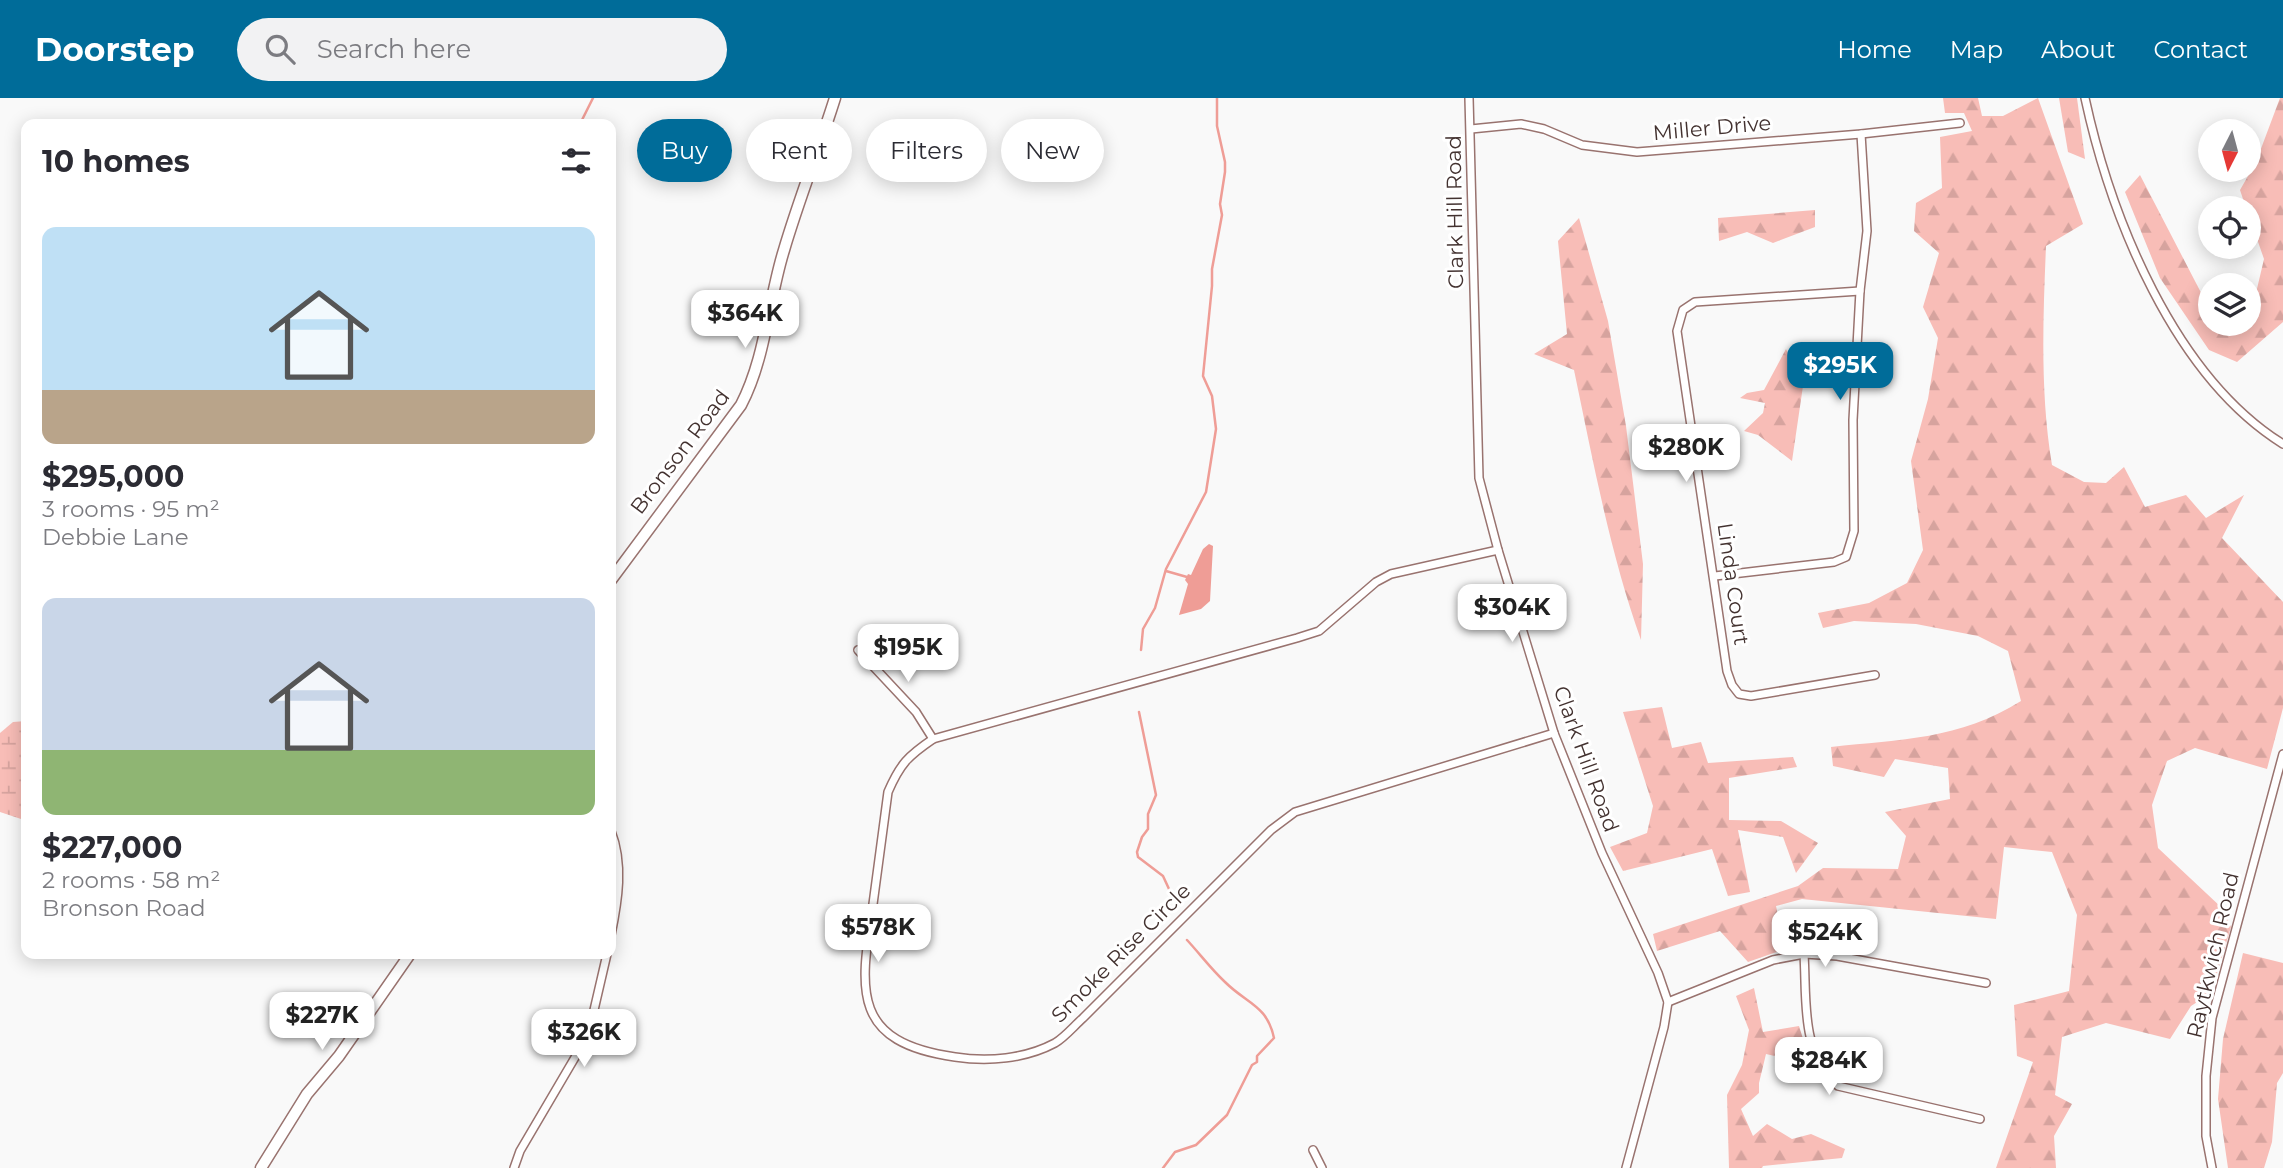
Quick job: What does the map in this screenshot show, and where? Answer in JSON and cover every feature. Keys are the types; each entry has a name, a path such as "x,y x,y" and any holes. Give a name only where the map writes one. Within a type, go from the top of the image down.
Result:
{"street":[{"name":"Bronson Road","path":"616,573 748,393 783,252 835,98"},
{"name":"Clark Hill Road","path":"1469,98 1479,478 1554,733 1602,853 1658,973 1668,1002"},
{"path":"2085,98 2110,190 2147,279 2181,336 2215,383 2244,414 2283,444"},
{"name":"Miller Drive","path":"1471,129 1521,124 1544,129 1582,145 1637,152 1861,134 1960,123"},
{"path":"1715,576 1834,562 1846,557 1854,531 1853,420 1860,291 1867,231 1861,134"},
{"name":"Linda Court","path":"1860,291 1695,302 1683,310 1677,331 1727,671 1732,685 1739,694 1751,695 1875,676"},
{"name":"Smoke Rise Circle","path":"1498,550 1391,574 1376,582 1319,631 933,738 908,756 895,775 888,792 864,965 866,999 877,1022 897,1040 936,1054 969,1059 1025,1055 1056,1042 1083,1018 1271,830 1295,812 1554,733"},
{"path":"858,650 916,712 933,738"},
{"name":"Raytkwich Road","path":"2212,1168 2206,1136 2206,1076 2211,1018 2283,754"},
{"path":"616,845 619,853 619,878 616,900"},
{"path":"1804,954 1808,1027 1812,1047 1824,1073 1838,1086 1980,1119"},
{"path":"1626,1168 1664,1027 1668,1002 1773,960 1804,954 1837,956 1986,983"},
{"path":"261,1168 307,1094 339,1056 407,959"},
{"path":"514,1168 520,1151 577,1054 591,1023 606,959"},
{"path":"1313,1150 1322,1168"}],"green space":[{"path":"1943,98 1978,98 1982,116 2003,116 2038,98 2083,224 2046,246 2044,383 2052,465 2084,482 2106,483 2124,467 2145,507 2186,495 2206,518 2244,495 2222,538 2283,602 2283,708 2267,769 2195,748 2167,761 2152,805 2158,848 2222,908 2231,927 2211,993 2191,1006 2170,1039 2106,1023 2062,1037 2055,1095 2072,1104 2054,1136 2056,1168 1996,1168 2033,1062 2017,1056 2014,1005 2069,991 2077,915 2052,852 2004,847 1996,919 1802,899 1776,906 1785,949 1748,962 1720,931 1657,951 1653,934 1798,886 1823,868 1898,869 1906,836 1885,812 1950,799 1948,768 1895,759 1884,777 1833,766 1831,747 1952,731 1998,714 2021,701 2008,651 1978,636 1916,624 1854,621 1823,628 1818,613 1869,603 1907,583 1923,550 1911,461 1928,399 1938,338 1923,307 1939,253 1914,231 1916,203 1942,188 1940,137 1972,131 1964,113 1945,113"},
{"path":"2059,98 2077,98 2085,159 2068,152"},
{"path":"2280,98 2283,98 2283,322 2237,362 2209,350 2199,336 2261,336 2261,273 2264,259 2261,250 2261,196 2242,196 2240,190 2245,182 2261,182 2261,149"},
{"path":"2140,175 2198,287 2198,334 2160,278 2125,192"},
{"path":"1815,210 1815,227 1773,243 1747,232 1719,241 1718,218"},
{"path":"1579,218 1608,321 1626,426 1643,564 1641,640 1611,540 1574,370 1534,354 1567,334 1558,241"},
{"path":"1786,349 1803,386 1792,461 1758,435 1744,431 1763,413 1765,403 1740,398 1747,393 1764,390"},
{"path":"1662,707 1672,748 1701,742 1708,763 1793,757 1797,767 1729,778 1729,820 1781,821 1818,843 1796,873 1783,837 1738,830 1750,892 1728,896 1712,849 1623,871 1610,847 1647,833 1653,806 1623,712"},
{"path":"21,721 21,819 0,812 0,733 13,722"},
{"path":"2243,953 2283,963 2283,1073 2277,1083 2272,1142 2264,1168 2228,1168 2218,1099 2223,1039"},
{"path":"1754,988 1763,1032 1799,1026 1805,1045 1791,1060 1766,1054 1759,1093 1741,1109 1753,1136 1767,1124 1792,1139 1811,1134 1845,1149 1842,1158 1762,1168 1729,1168 1727,1095 1742,1065 1749,1030 1736,996"}],"shaded area":[{"path":"1209,544 1213,546 1210,601 1201,609 1179,615 1188,584 1185,580 1188,574 1191,575 1203,549"}],"waterway":[{"path":"582,119 593,98"},
{"path":"1141,650 1143,629 1155,608 1166,569 1206,492 1216,429 1212,396 1203,376 1212,269 1222,215 1220,204 1225,172 1217,126 1217,98"},
{"path":"1166,571 1187,577"},
{"path":"1139,712 1156,795 1148,814 1148,829 1137,852 1138,857 1163,876 1169,889"},
{"path":"1163,1168 1175,1152 1196,1145 1227,1115 1252,1065 1257,1062 1257,1056 1274,1038 1271,1027 1261,1012 1225,982 1187,940"}]}
